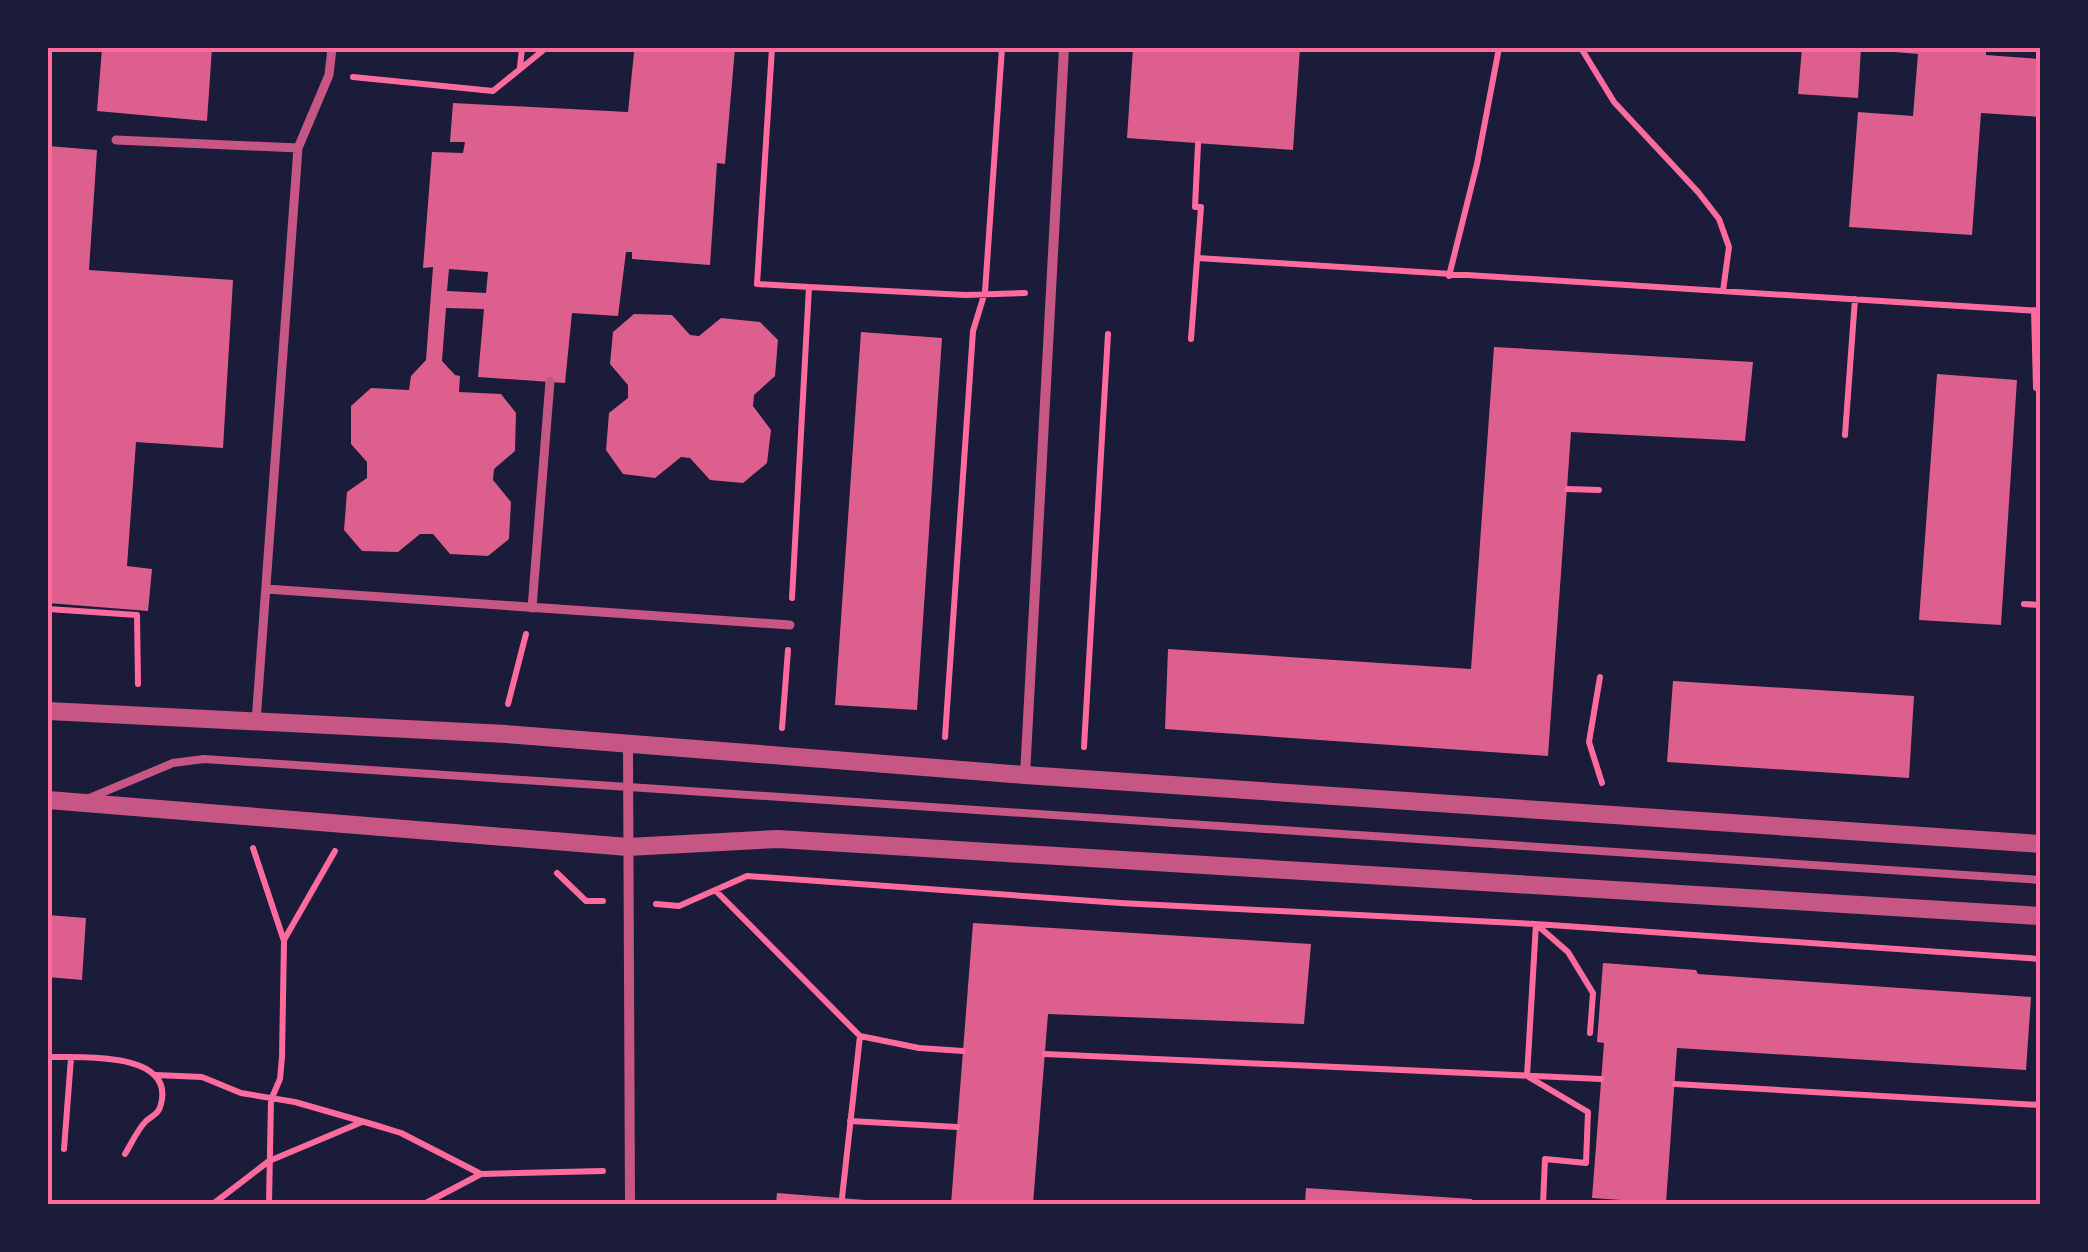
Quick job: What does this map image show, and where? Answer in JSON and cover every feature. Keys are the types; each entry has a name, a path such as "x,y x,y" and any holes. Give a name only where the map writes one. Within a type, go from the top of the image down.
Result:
{"street":[{"path":"256,722 298,148 330,75 332,48"},
{"path":"1025,775 1064,48"},
{"path":"116,140 298,148"},
{"path":"532,608 550,381"},
{"path":"266,589 790,625"},
{"path":"48,710 506,734 1025,775 2040,844"},
{"path":"628,746 630,1204"},
{"path":"48,800 628,847 778,840 2040,916"}],"lane":[{"path":"79,802 172,763 204,759 2040,880"}],"path":[{"path":"520,68 522,48"},
{"path":"330,75 493,91 546,48"},
{"path":"772,48 756,284 965,294 1050,293"},
{"path":"944,750 973,331 986,292 1002,48"},
{"path":"1449,276 1477,164 1499,48"},
{"path":"1555,48 1581,48 1614,102 1719,219 1729,246 1723,291"},
{"path":"1191,339 1201,207 1196,207 1198,144"},
{"path":"1198,258 2037,310 2036,388"},
{"path":"781,739 810,287"},
{"path":"1845,434 1855,299"},
{"path":"1083,756 1108,334"},
{"path":"1567,489 1599,490"},
{"path":"2024,604 2040,605"},
{"path":"48,609 137,615 138,690"},
{"path":"1600,677 1589,742 1603,788"},
{"path":"250,838 284,941 280,1080 270,1100 269,1204"},
{"path":"284,941 338,844"},
{"path":"776,878 1120,903 1536,924 2040,960"},
{"path":"716,892 860,1036 918,1048 963,1051"},
{"path":"1536,924 1568,952 1592,993 1590,1033"},
{"path":"1527,1076 1536,924"},
{"path":"842,1198 860,1036"},
{"path":"1045,1054 1601,1079"},
{"path":"48,1056 127,1061 141,1064 156,1075 202,1077 241,1093 294,1102 401,1133 481,1174"},
{"path":"64,1150 70,1058"},
{"path":"124,1154 161,1106 156,1075"},
{"path":"1527,1076 1588,1112 1586,1163 1544,1159 1543,1204"},
{"path":"1675,1084 2040,1105"},
{"path":"850,1121 957,1127"},
{"path":"213,1204 269,1161 364,1122"},
{"path":"424,1204 481,1174 630,1172"}],"building":[{"path":"102,48 212,48 207,121 97,111"},
{"path":"643,48 735,48 725,164 717,163 710,265 632,259 632,252 626,252 618,316 572,313 565,383 478,377 484,309 446,308 442,361 460,376 459,392 501,394 516,413 515,451 494,469 493,480 511,502 509,539 488,556 450,554 433,534 420,534 398,552 362,551 344,530 347,492 367,478 367,462 351,444 351,406 371,388 409,390 411,376 426,360 433,267 423,268 432,152 463,153 465,142 450,142 453,103 628,112 634,52 642,52","holes":["449,269 488,272 486,293 447,291"]},
{"path":"1133,48 1300,48 1293,150 1127,138"},
{"path":"1802,48 1861,48 1858,98 1798,94"},
{"path":"1871,48 1986,48 1986,55 2040,59 2040,117 1981,113 1972,235 1849,227 1858,112 1913,116 1918,54"},
{"path":"48,146 97,150 89,270 233,280 223,448 136,442 127,566 152,569 148,611 48,603"},
{"path":"634,314 672,315 690,335 699,336 721,318 760,322 778,340 775,376 754,395 753,406 771,430 767,463 743,483 710,480 690,458 681,457 655,478 623,474 606,450 609,413 628,398 628,385 610,364 613,332"},
{"path":"861,332 942,338 917,710 835,705"},
{"path":"1494,347 1753,362 1745,441 1571,432 1548,756 1165,729 1168,649 1471,669"},
{"path":"1937,374 2017,380 2001,625 1919,620"},
{"path":"1673,681 1914,696 1909,778 1667,762"},
{"path":"48,915 86,918 82,980 48,977"},
{"path":"973,923 1311,944 1304,1024 1048,1014 1033,1204 951,1204"},
{"path":"1603,963 1696,970 1698,974 2031,997 2026,1070 1677,1048 1666,1203 1592,1198 1604,1043 1597,1042"},
{"path":"1306,1188 1472,1199 1471,1204 1305,1204"},
{"path":"777,1193 891,1202 891,1204 776,1204"}]}
